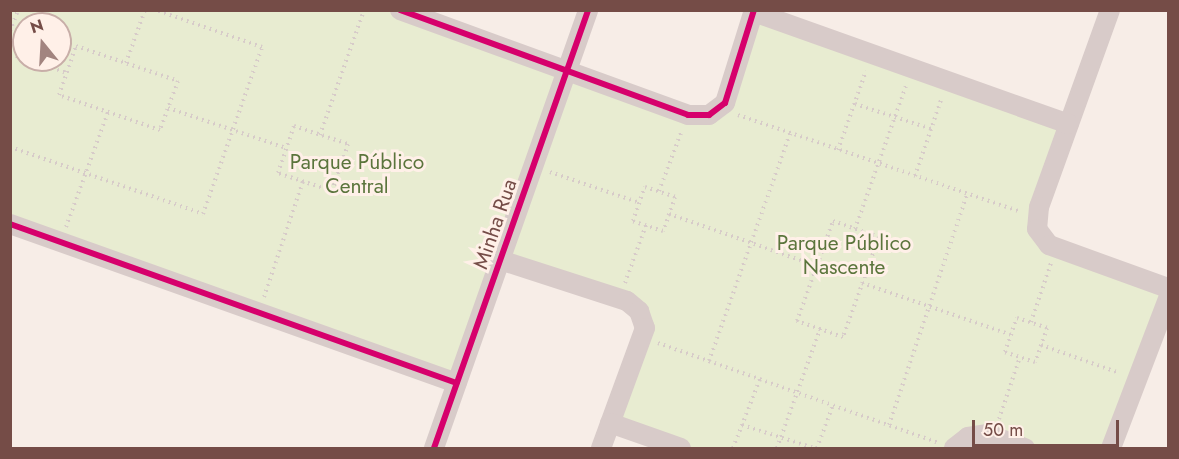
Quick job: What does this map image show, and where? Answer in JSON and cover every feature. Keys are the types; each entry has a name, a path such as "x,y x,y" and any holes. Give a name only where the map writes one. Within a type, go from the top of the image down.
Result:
{"street":[{"path":"400,10 688,115 709,115 725,102 754,11 1070,124"},
{"name":"Minha Rua","path":"434,448 588,10"},
{"path":"1110,10 1038,218 1037,229 1049,245 1168,288"},
{"path":"10,224 457,383"},
{"path":"500,260 619,298 639,311 645,328 601,448"},
{"path":"1111,448 1168,299"},
{"path":"610,423 681,448"},
{"path":"954,448 968,437 993,436 1025,448"}],"path":[{"path":"10,31 18,10"},
{"path":"126,63 145,10"},
{"path":"10,147 203,214 262,47 156,10"},
{"path":"320,135 364,10"},
{"path":"76,46 177,81 160,130 59,95 67,73 76,46"},
{"path":"838,150 873,54"},
{"path":"855,228 912,68"},
{"path":"915,176 948,81"},
{"path":"855,104 932,129"},
{"path":"168,108 286,148"},
{"path":"717,108 1038,218"},
{"path":"61,242 108,112"},
{"path":"659,191 688,115"},
{"path":"294,126 348,144 332,191 278,173 286,148 294,126"},
{"path":"709,362 790,133"},
{"path":"533,166 640,203"},
{"path":"259,313 303,181"},
{"path":"645,187 675,197 663,231 633,221 640,203 645,187"},
{"path":"889,425 967,194"},
{"path":"669,214 817,266"},
{"path":"833,221 855,228 879,237 843,336 797,321 833,221"},
{"path":"619,298 646,225"},
{"path":"1031,322 1056,248"},
{"path":"862,283 1011,335"},
{"path":"1017,318 1047,328 1035,362 1005,352 1011,335 1017,318"},
{"path":"777,448 820,329"},
{"path":"641,337 954,448"},
{"path":"1041,345 1137,379"},
{"path":"993,436 1020,357"},
{"path":"733,448 760,379"},
{"path":"742,425 816,448 833,405"}],"green space":[{"path":"11,11 400,11 688,115 717,108 754,12 1069,124 1037,229 1168,288 1111,448 1025,448 993,436 954,448 681,448 610,423 639,311 500,260 457,383 11,224"}],"cycle path":[{"path":"400,10 688,115 709,115 725,103 754,10"},
{"path":"434,448 588,10"},
{"path":"10,224 457,383"}],"park label":[{"name":"Parque Público Central","path":"357,174"},
{"name":"Parque Público Nascente","path":"844,255"}]}
